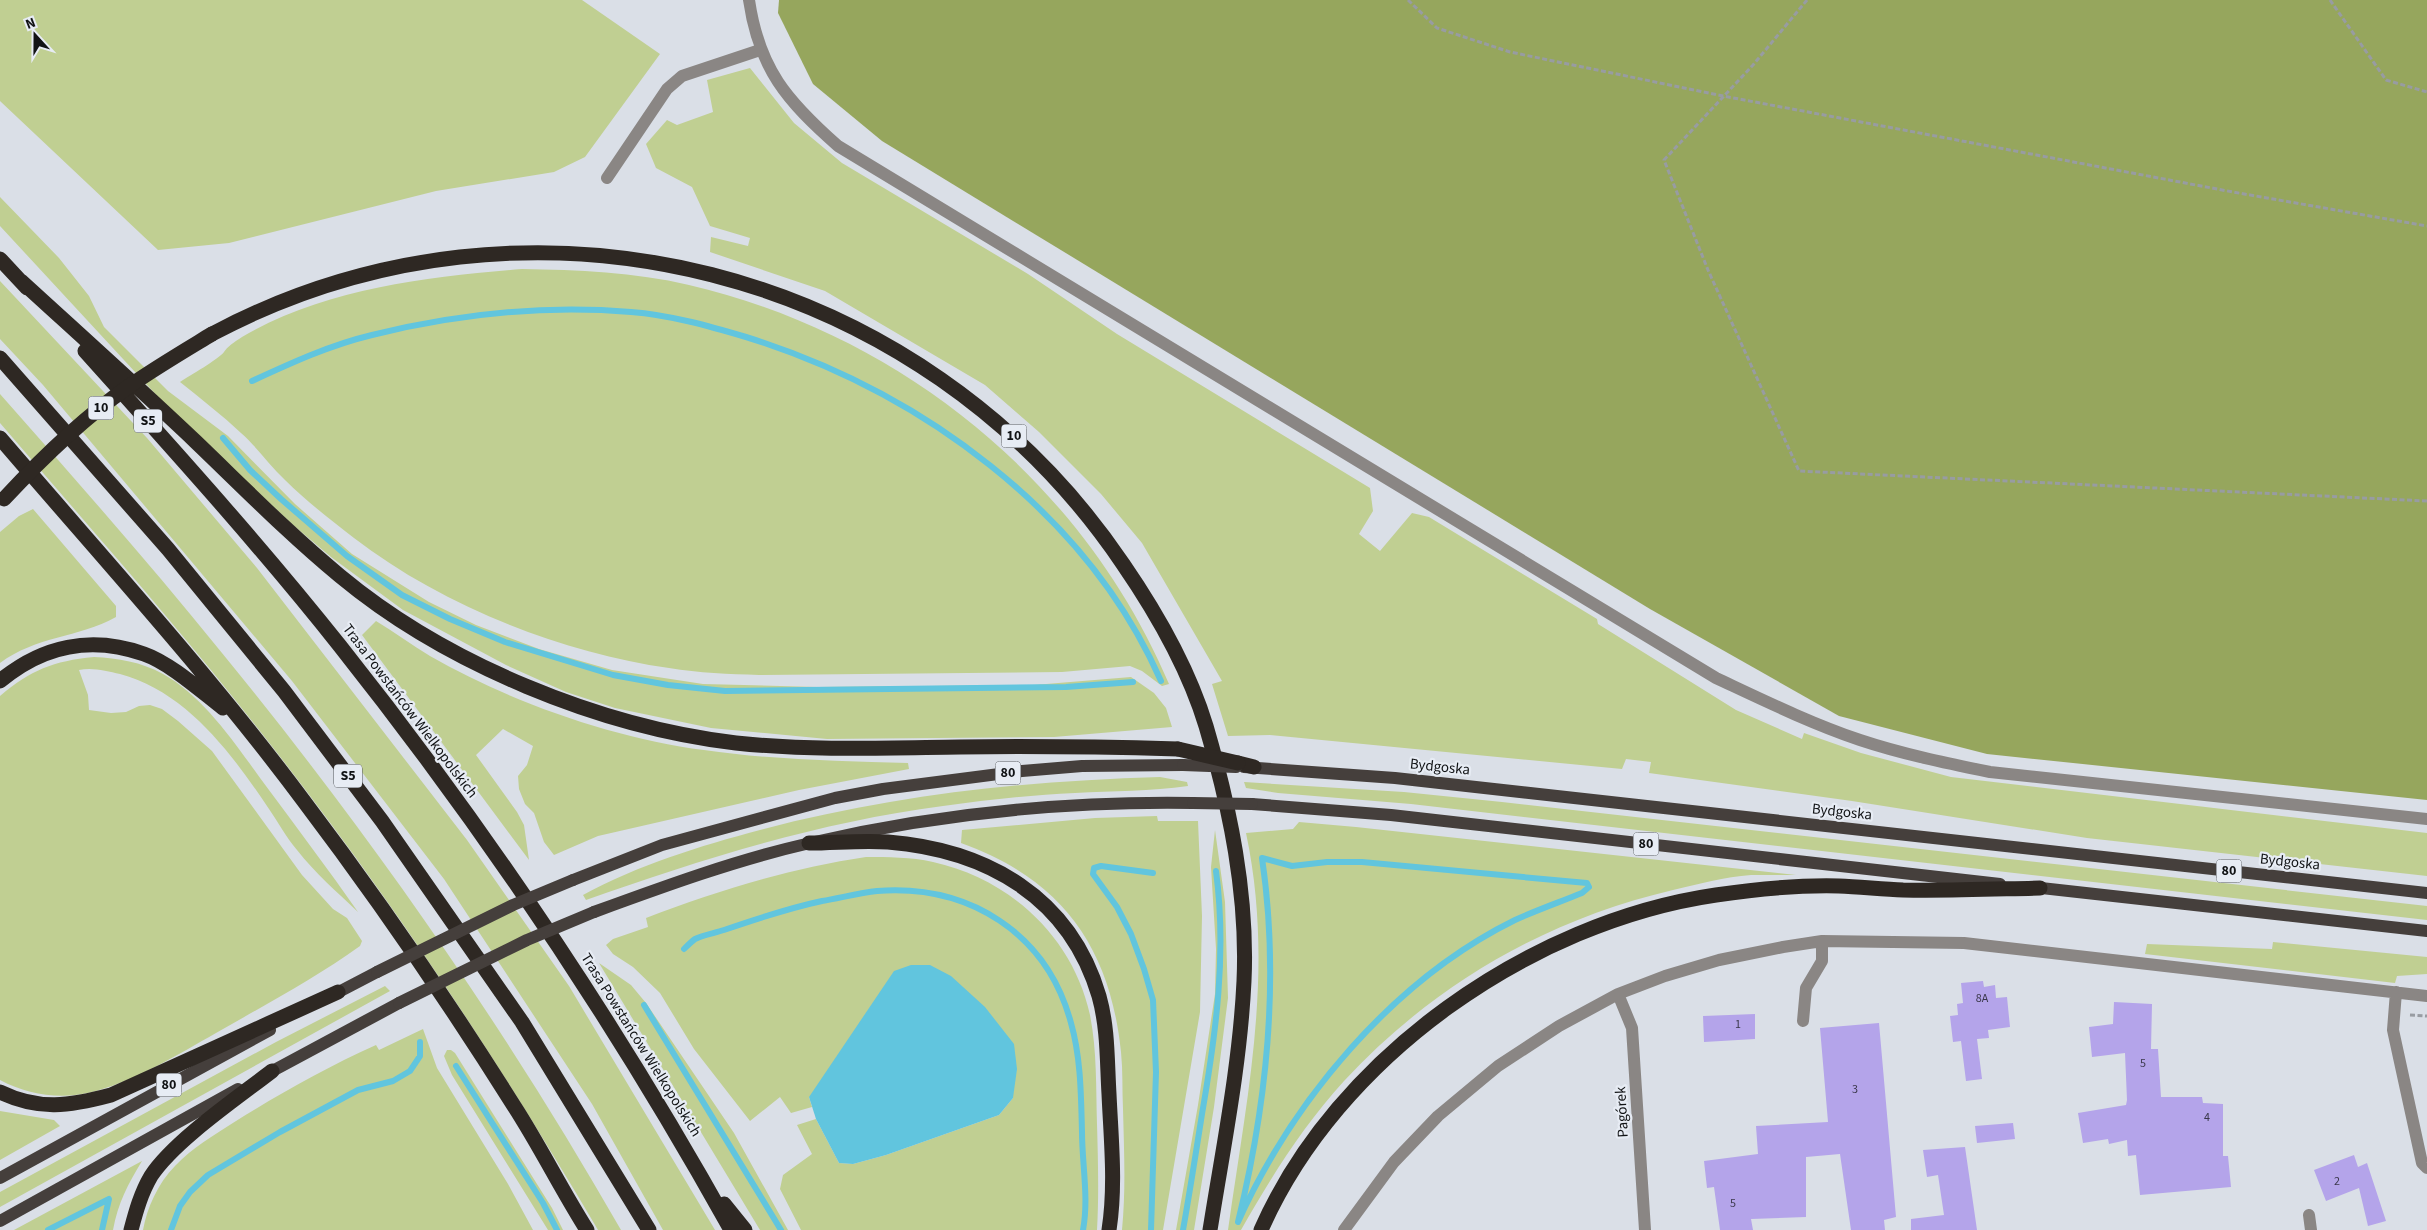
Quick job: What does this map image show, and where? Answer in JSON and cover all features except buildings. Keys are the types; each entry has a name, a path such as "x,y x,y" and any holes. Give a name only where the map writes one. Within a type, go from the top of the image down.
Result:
{"highway":[{"name":"10","path":"2,502 38,463 96,411 129,386 212,334 247,315 304,293 376,272 445,259 518,252 614,257 669,264 735,280 788,297 860,329 928,369 1010,433 1052,474 1098,527 1140,590 1176,654 1204,720 1222,784 1232,832 1243,907 1244,979 1238,1047 1210,1230"},
{"name":"Trasa Powstańców Wielkopolskich","path":"0,259 267,556 364,677 445,784 585,985 697,1170 730,1230"},
{"path":"21,281 194,440 269,513 342,578 382,608 429,638 523,686 598,714 676,733 737,743 855,750 1069,747 1178,749 1244,766"},
{"name":"S5","path":"0,358 168,549 284,691 376,814 522,1022 649,1230"},
{"path":"0,438 249,729 387,915 516,1108 587,1230"},
{"path":"0,681 20,665 49,651 85,644 114,646 145,654 187,679 249,729"},
{"path":"809,843 888,842 932,848 973,859 1019,882 1053,912 1072,938 1090,971 1099,998 1106,1035 1113,1168 1109,1230"},
{"path":"1261,1230 1301,1158 1339,1107 1415,1032 1462,996 1520,961 1583,932 1643,912 1714,895 1787,887 1838,886 1903,890 2040,888"},
{"path":"0,1092 13,1098 47,1106 73,1105 111,1095 338,992"},
{"path":"131,1230 137,1204 151,1176 175,1150 206,1122 272,1071"},
{"path":"697,1170 745,1230"},
{"path":"569,1201 578,1230"}],"main road":[{"name":"80","path":"0,1178 377,972 513,905 572,880 662,846 835,798 874,791 1022,771 1082,766 1244,766"},
{"name":"Bydgoska","path":"1244,766 1395,778 2427,894"},
{"name":"80","path":"0,1221 399,1003 528,940 594,912 679,881 809,843 894,826 1029,808 1134,802 1252,804 1401,816 2427,931"}],"street":[{"path":"749,0 760,50 785,94 808,119 838,146 1716,678 1777,706 1860,740 1921,758 1990,772 2427,820"},
{"path":"607,178 667,89 682,76 760,50"},
{"path":"1803,1021 1806,988 1822,961 1822,941"},
{"path":"1344,1230 1394,1162 1438,1116 1498,1066 1559,1026 1618,994 1665,976 1719,960 1783,946 1822,941 1964,943 2427,996"},
{"path":"2396,992 2392,1030 2422,1163 2427,1168"},
{"name":"Pagórek","path":"1618,994 1632,1028 1645,1230"},
{"path":"2308,1215 2312,1230"}],"path":[{"path":"1408,0 1437,28 1510,52 1723,96 2232,192 2427,226"},
{"path":"1807,0 1664,160 1708,270 1798,471 2427,501"},
{"path":"2330,0 2386,80 2427,92"},
{"path":"2394,1011 2427,1016"}],"green space":[{"path":"0,0 582,0 660,54 585,157 554,172 436,191 229,243 158,250 0,101"},
{"path":"779,0 2427,0 2427,800 1987,754 1839,716 1650,609 882,141 813,84 778,13"},
{"path":"750,68 794,123 842,163 1028,274 1117,334 1370,488 1373,511 1359,534 1380,551 1412,513 1429,517 1597,619 1598,624 1736,710 1802,739 1804,733 1861,753 1951,777 2427,833 2427,876 2087,838 1852,801 1649,773 1651,762 1626,759 1622,769 1270,735 1228,736 1212,684 1222,681 1142,543 1101,494 1039,432 985,385 825,291 710,252 711,237 748,246 750,238 710,226 692,187 656,168 646,144 667,120 677,125 713,112 707,80"},
{"path":"0,197 59,258 89,296 104,327 168,391 228,436 295,504 352,554 429,602 476,625 539,649 612,670 703,684 817,687 1034,685 1131,677 1154,693 1166,708 1172,727 1054,737 827,739 711,728 615,708 566,692 506,665 403,610 331,557 293,525 173,413 0,226"},
{"path":"522,269 627,274 689,285 767,308 842,340 912,380 977,428 1035,482 1088,543 1132,611 1169,684 1162,686 1142,671 1130,666 1062,672 759,675 680,670 586,651 545,638 463,605 388,562 310,503 279,474 241,433 180,382 216,359 229,346 242,337 274,320 308,307 342,296 414,281"},
{"path":"0,281 147,438 257,568 467,840 569,986 715,1230 663,1230 592,1104 444,879 292,681 43,385 0,339"},
{"path":"0,394 168,587 277,721 383,862 434,933 531,1080 621,1230 598,1230 481,1041 399,918 312,799 202,659 0,423"},
{"path":"33,509 116,606 116,617 102,624 28,647 0,663 0,532 19,516"},
{"path":"376,621 430,656 494,688 563,716 634,737 704,750 780,758 908,763 909,769 799,790 598,836 554,855 544,842 534,813 525,804 519,789 518,776 527,765 533,746 503,729 476,755 517,812 524,825 529,860 362,635"},
{"path":"94,657 129,661 155,670 178,684 207,710 244,756 358,912 304,858 289,840 240,767 206,728 187,710 166,695 144,683 120,674 89,669 79,670 88,695 89,710 111,713 126,712 139,706 150,705 162,709 212,751 302,875 333,909 347,918 362,941 360,946 307,981 143,1073 112,1086 84,1094 47,1095 23,1090 0,1080 0,696 22,679 43,668 66,661"},
{"path":"1160,777 1187,782 1188,786 1026,796 897,813 807,832 718,856 586,900 583,895 647,865 760,830 810,818 909,799 1008,786"},
{"path":"1244,782 1404,792 1502,802 2427,906 2427,920 1411,804 1278,793 1246,788"},
{"path":"1157,816 1158,821 1198,821 1202,916 1200,1012 1163,1230 1122,1230 1124,1169 1122,1059 1115,1014 1105,980 1092,949 1074,921 1053,897 1027,876 996,858 961,843 962,830 1095,818"},
{"path":"1299,822 1796,875 1731,877 1626,903 1580,919 1536,938 1453,986 1378,1046 1344,1081 1288,1152 1241,1230 1228,1230 1250,1081 1258,983 1258,934 1254,884 1246,833 1293,829"},
{"path":"1215,830 1225,902 1228,998 1214,1107 1194,1230 1176,1230 1215,994 1216,949 1211,867"},
{"path":"866,857 925,860 961,870 988,882 1012,897 1034,916 1053,937 1069,961 1082,987 1090,1015 1094,1042 1098,1164 1097,1230 801,1230 780,1189 783,1175 812,1154 797,1125 816,1119 839,1163 853,1164 886,1155 999,1115 1013,1098 809,1097 812,1107 791,1113 780,1097 750,1121 694,1049 660,993 633,967 613,954 606,945 613,939 648,927 646,918 699,899 782,874"},
{"path":"2273,942 2427,957 2427,974 2397,976 2395,983 2145,954 2147,944 2272,949"},
{"path":"599,963 631,985 646,1003 734,1133 788,1230 760,1230"},
{"path":"385,986 390,991 0,1207 0,1192 276,1042"},
{"path":"423,1029 437,1068 508,1184 533,1230 143,1230 150,1205 163,1180 182,1159 204,1142 270,1100 322,1071 376,1045 379,1050"},
{"path":"447,1050 455,1053 552,1208 563,1230 548,1230 452,1075 444,1056"},
{"path":"0,1111 54,1120 60,1126 0,1160"},
{"path":"142,1161 124,1194 113,1230 14,1230"}],"water":[{"path":"911,965 930,965 951,976 985,1007 1014,1044 1017,1069 1013,1098 999,1115 886,1155 853,1164 839,1163 816,1119 809,1097 894,971"}],"waterway":[{"path":"252,381 311,355 356,339 436,322 501,313 566,310 646,313 675,318 746,337 810,360 873,390 934,425 990,466 1042,512 1089,563 1129,620 1161,681"},
{"path":"223,438 250,470 281,499 347,556 402,595 450,619 505,642 613,675 668,685 725,691 1066,687 1133,682"},
{"path":"1262,858 1292,866 1327,862 1362,862 1587,883 1589,887 1582,893 1515,920 1470,945 1428,975 1388,1010 1351,1048 1287,1132 1261,1176 1238,1222 1257,1132 1268,1041 1270,950 1262,858"},
{"path":"1151,1230 1156,1072 1153,1000 1131,934 1117,907 1093,874 1094,868 1101,866 1153,873"},
{"path":"1183,1230 1212,1053 1218,993 1220,932 1216,871"},
{"path":"684,949 698,938 773,914 822,901 877,891 911,891 943,896 972,906 1000,921 1023,940 1044,963 1060,991 1071,1023 1079,1063 1081,1091 1085,1193 1083,1230"},
{"path":"644,1005 781,1230"},
{"path":"171,1230 180,1206 190,1192 208,1175 280,1132 358,1090 393,1081 410,1071 420,1056 420,1042"},
{"path":"456,1066 543,1203 557,1230"},
{"path":"48,1230 109,1199 102,1230"}]}
